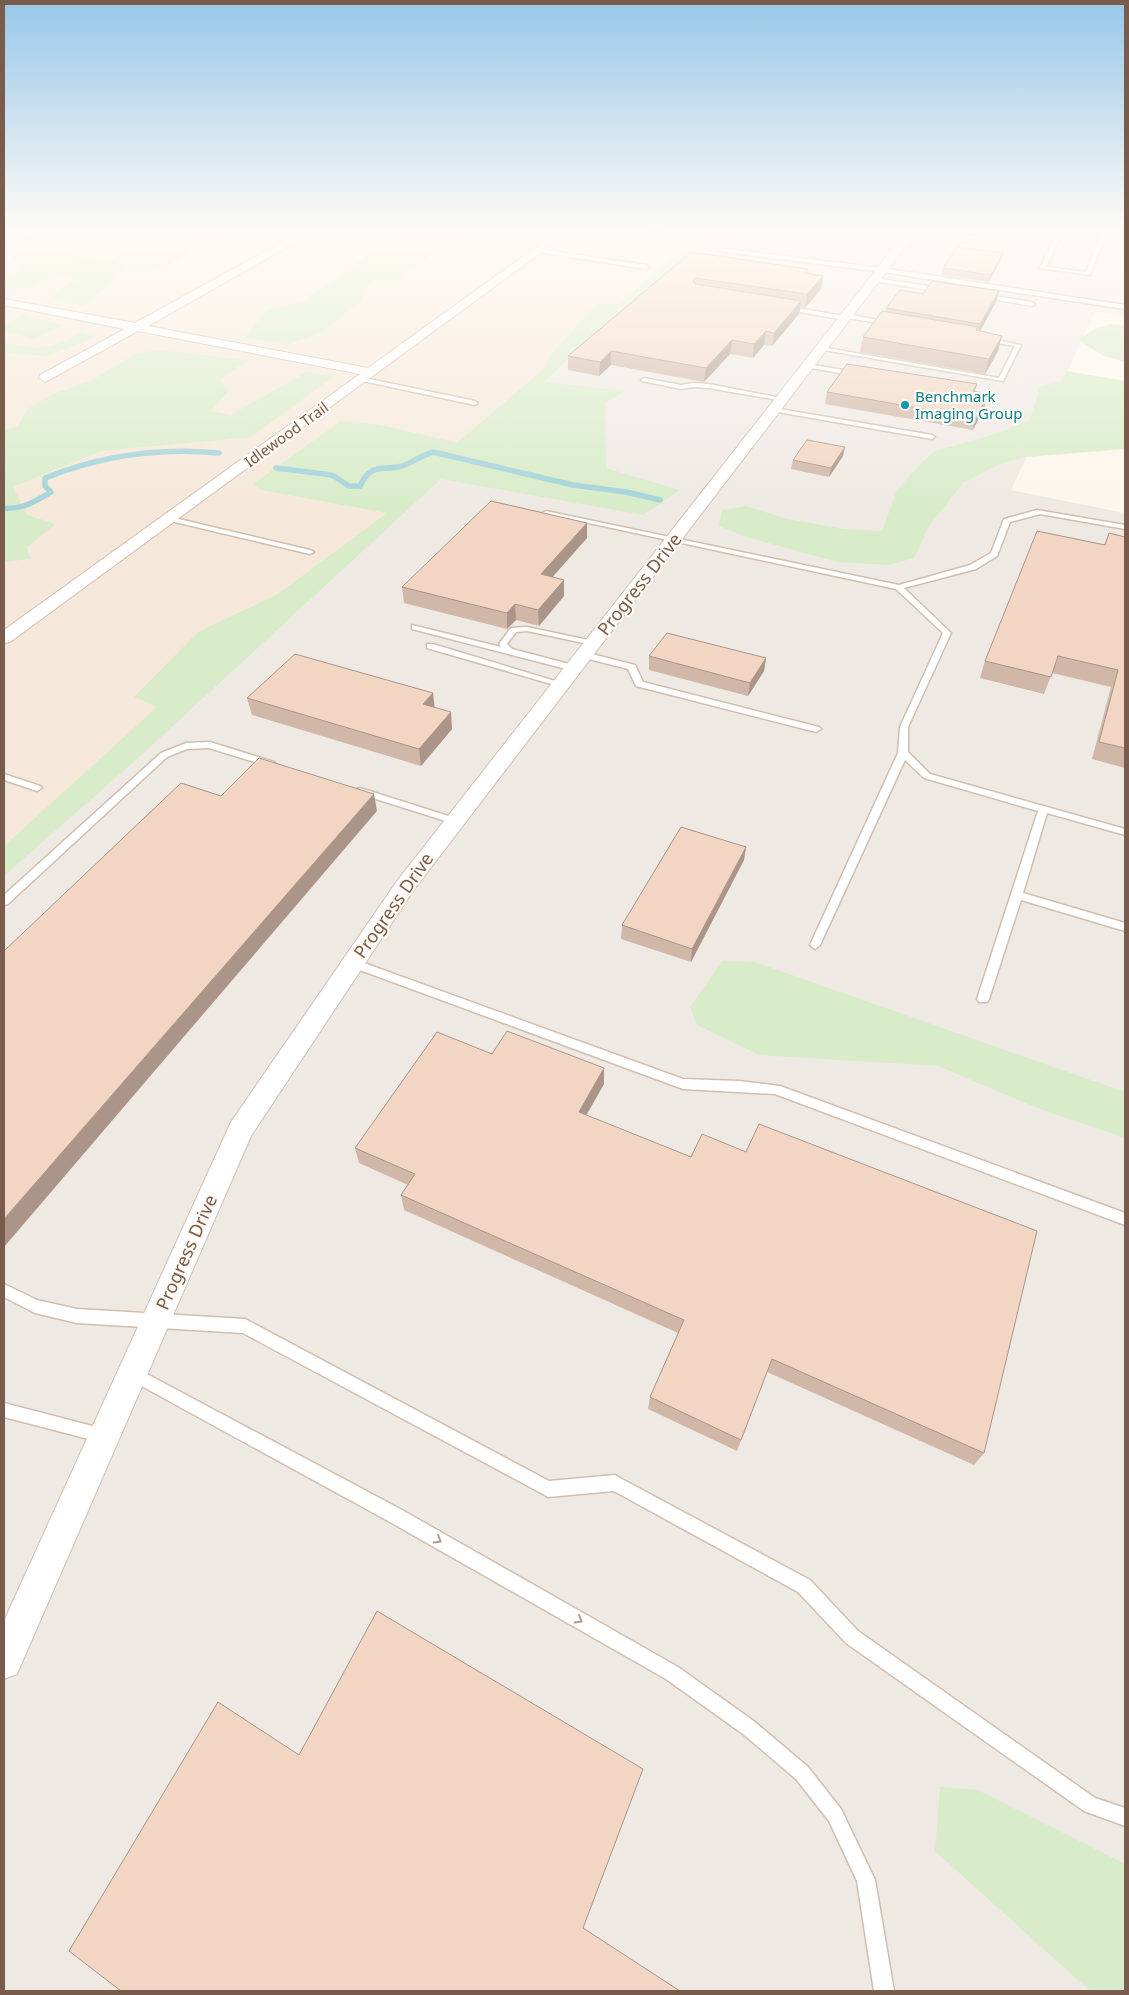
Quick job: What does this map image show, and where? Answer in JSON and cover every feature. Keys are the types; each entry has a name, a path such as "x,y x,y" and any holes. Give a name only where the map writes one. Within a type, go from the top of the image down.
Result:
{"street":[{"path":"106,322 365,376"},
{"path":"45,378 147,322"},
{"name":"Idlewood Trail","path":"4,638 440,322"},
{"name":"Progress Drive","path":"4,1661 240,1130 405,886 842,322"}],"lane":[{"path":"881,322 894,324"},
{"path":"814,358 1001,380 1018,345 980,338"},
{"path":"814,358 864,375"},
{"path":"365,376 475,403"},
{"path":"644,380 681,387 693,385 709,386 778,404 932,437"},
{"path":"546,513 899,587 973,567 994,554 1007,521 1040,512 1125,527"},
{"path":"170,518 310,552"},
{"path":"815,945 903,752 904,727 947,633 899,587"},
{"path":"415,627 508,650 578,662"},
{"path":"508,650 504,644 514,630 526,629 578,662"},
{"path":"430,646 632,668 639,684 816,729"},
{"path":"4,902 164,755 186,746 210,745 286,768"},
{"path":"903,752 927,776 1125,832"},
{"path":"4,777 37,788"},
{"path":"352,789 455,821"},
{"path":"983,999 1043,810"},
{"path":"1017,894 1125,927"},
{"path":"353,963 683,1084 776,1089 1125,1219"},
{"path":"4,1290 35,1306 77,1316 245,1326 548,1489 615,1483 804,1586 852,1637 1090,1805 1125,1817"},
{"path":"132,1373 396,1516 672,1673 749,1728 802,1773 835,1815 866,1880 884,1991"},
{"path":"4,1410 104,1436"}],"shaded area":[{"path":"4,322 603,322 559,368 463,460 137,759 4,876"},
{"path":"607,322 1090,322 1011,490 1125,513 1125,1991 4,1991 4,874 334,578"}],"green space":[{"path":"8,322 52,322 64,325 34,339 4,331 4,324"},
{"path":"257,322 334,322 318,334 287,345 245,338"},
{"path":"581,322 607,322 544,382 625,391 605,403 606,468 680,490 643,515 441,479 137,759 4,876 4,846 157,707 134,697 198,632 278,594 387,513 261,490 253,484 341,421 381,425 457,443 547,366 548,358"},
{"path":"1111,324 1125,325 1125,362 1104,356 1078,340 1095,329"},
{"path":"82,332 95,337 48,356 4,353 4,342 27,347 44,347 61,342"},
{"path":"158,350 249,360 219,380 229,390 211,411 231,415 307,372 333,377 251,437 101,451 13,487 27,515 56,524 27,547 30,559 4,562 4,430 17,427 28,409 51,395 92,380 135,354"},
{"path":"1067,371 1125,381 1125,449 1026,457 1002,463 963,483 929,526 914,558 889,565 837,562 743,536 719,526 722,510 746,506 788,519 844,529 882,531 897,490 920,464 935,451 998,433 1030,420 1040,387 1062,381"},
{"path":"722,961 755,962 1125,1092 1125,1138 1040,1109 938,1066 759,1055 697,1025 690,1007"},
{"path":"940,1787 978,1790 1125,1864 1125,1991 1090,1991 935,1851"}],"building":[{"path":"608,322 783,322 774,333 766,331 754,344 732,340 706,368 611,351 600,362 568,356"},
{"path":"874,322 949,322 978,327 976,330 1002,336 989,359 863,337"},
{"path":"847,364 977,384 973,391 988,394 976,418 827,392"},
{"path":"807,440 845,447 831,468 793,460"},
{"path":"491,501 587,523 541,574 564,580 538,610 515,604 507,613 402,587"},
{"path":"1037,531 1105,545 1109,533 1125,537 1125,748 1099,742 1118,670 1058,656 1051,677 985,661"},
{"path":"667,633 766,658 750,683 649,656"},
{"path":"295,654 433,693 423,704 451,712 419,749 247,698"},
{"path":"259,758 374,794 4,1219 4,951 181,783 221,796"},
{"path":"681,827 746,847 692,949 622,925"},
{"path":"507,1031 604,1068 579,1112 691,1157 702,1134 746,1152 759,1124 1037,1231 984,1453 772,1359 741,1440 650,1397 684,1320 401,1195 415,1174 355,1148 437,1032 492,1054"},
{"path":"377,1611 643,1769 583,1928 680,1991 121,1991 69,1951 218,1702 299,1755"}],"waterway":[{"path":"4,508 23,506 51,492 45,486 45,478 109,458 152,452 196,451 219,453"},
{"path":"276,468 332,475 349,486 360,486 365,477 375,469 400,467 433,452 573,485 626,492 660,500"}],"place":[{"name":"Benchmark Imaging Group","path":"905,405"}]}
